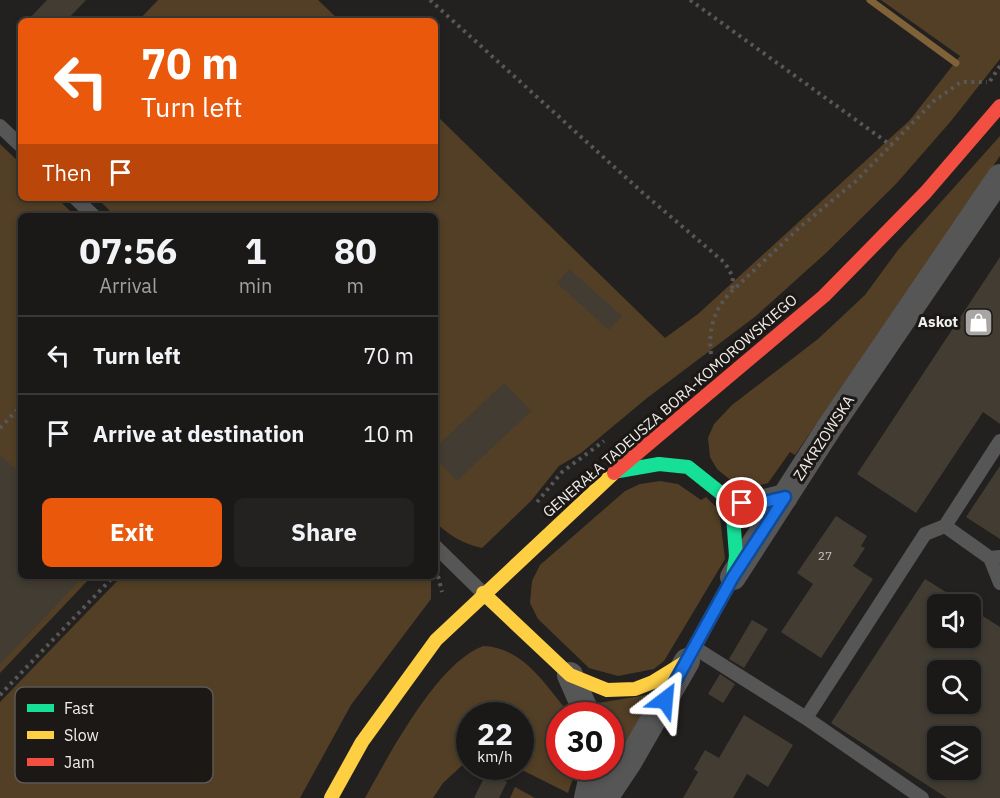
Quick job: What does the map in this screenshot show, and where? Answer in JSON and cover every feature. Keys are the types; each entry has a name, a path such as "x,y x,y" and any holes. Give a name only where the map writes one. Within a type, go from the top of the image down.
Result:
{"street":[{"name":"GENERAŁA TADEUSZA BORA-KOMOROWSKIEGO","path":"331,798 362,742 398,689 436,640 530,549 619,471 635,454 824,296 926,192 1000,106"},
{"name":"ZAKRZOWSKA","path":"605,798 629,762 691,655 733,577 1000,177"},
{"path":"688,427 697,404"},
{"path":"686,450 688,467"},
{"path":"619,471 659,464 688,467 732,501 760,503 785,497"},
{"path":"732,501 736,556 733,577"},
{"path":"519,578 530,549"},
{"path":"483,593 570,675 593,687 621,691 653,682 691,655"},
{"path":"516,602 516,623"},
{"path":"570,675 582,702"},
{"path":"587,798 591,780"}],"lane":[{"path":"0,126 18,143"},
{"path":"78,201 91,213"},
{"path":"806,718 925,534 945,526 1000,441"},
{"path":"945,526 995,557 1000,583"},
{"path":"438,549 483,593"},
{"path":"691,655 806,718 821,731 922,798"}],"path":[{"path":"430,0 536,93 643,193 725,263 733,277 732,291"},
{"path":"690,0 892,146"},
{"path":"711,352 713,317 721,302 732,291 892,146 934,101 961,82 997,82"},
{"path":"0,428 18,409"},
{"path":"0,695 111,579"},
{"path":"437,579 441,592"}],"shaded area":[{"path":"158,0 318,0 337,18 141,18"},
{"path":"881,0 1000,0 1000,59 951,121 896,184 826,253 756,316 647,398 581,453 559,466 531,501 482,548 457,538 438,524 438,213 112,213 100,201 438,201 438,117 665,338 698,314 910,120 960,56"},
{"path":"1000,136 1000,156 795,455 790,452 768,483 746,489 740,488 717,469 710,457 708,438 714,424 732,405 818,339 865,295 898,250"},
{"path":"0,144 18,161 18,201 60,201 72,213 18,213 18,579 89,579 0,673"},
{"path":"660,481 678,484 701,500 706,497 719,510 725,559 664,661 654,669 618,676 589,668 538,619 530,603 532,581 540,565 625,491 640,484"},
{"path":"119,579 431,579 431,599 351,705 300,798 0,798 0,702"},
{"path":"483,646 510,653 532,669 560,702 546,702 546,780 572,780 568,793 534,776 534,702 456,702 456,771 443,783 433,798 365,798 416,712 432,690 466,656"},
{"path":"653,694 624,751 624,702 604,702"},
{"path":"515,787 535,798 510,798"}],"building":[{"path":"47,0 86,0 69,18 30,18"},
{"name":"Askot","path":"1000,257 1000,424 983,412 916,513 857,474"},
{"path":"569,269 622,316 609,330 557,283"},
{"path":"504,383 531,411 457,481 438,461 438,445"},
{"path":"0,455 18,471 18,579 81,579 0,664"},
{"path":"1000,466 1000,539 966,517"},
{"path":"836,516 867,536 861,546 865,548 853,566 873,579 821,658 781,632 813,584 797,573"},
{"path":"925,579 949,594 927,594 927,648 981,648 981,615 1000,627 1000,798 947,798 831,723"},
{"path":"752,620 768,629 744,668 729,659"},
{"path":"720,674 735,684 723,703 708,694"},
{"path":"744,715 793,745 768,787 747,774 733,798 683,798 698,772 694,769 705,750 719,758"},
{"path":"483,780 507,782 499,798 474,798"}],"waterway":[{"path":"870,0 956,63"}],"traffic: fast":[{"path":"619,471 659,464 688,467 732,502 736,556 733,577 717,606"}],"traffic: slow":[{"path":"331,798 362,742 436,640 614,473"},
{"path":"483,593 570,675 607,690 635,689 653,682 687,661 717,606"}],"traffic: jam":[{"path":"614,473 824,296 926,192 1000,106"}],"place":[{"name":"Askot","path":"979,322"}],"route":[{"path":"665,700 733,577 785,497 760,503 742,503"}]}
